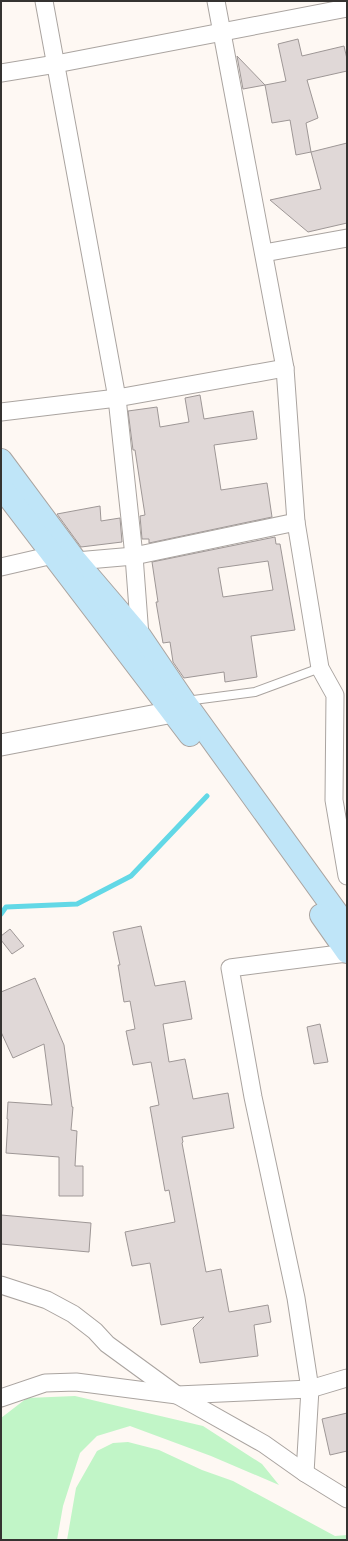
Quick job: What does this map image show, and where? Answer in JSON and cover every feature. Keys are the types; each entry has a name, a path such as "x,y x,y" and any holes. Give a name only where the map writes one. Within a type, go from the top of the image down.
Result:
{"main road":[{"path":"1,460 76,561 140,636 179,707 347,952"},
{"path":"1,487 53,555 179,707 347,927"}],"street":[{"path":"44,1 117,398 134,556 140,636"},
{"path":"216,1 286,368 296,522 320,668 341,695 334,800 347,876"},
{"path":"1,73 56,64 347,8"},
{"path":"264,254 347,238"},
{"path":"1,412 117,398 286,368"},
{"path":"1,567 53,555 76,561 134,556 296,522"},
{"path":"1,745 179,707"},
{"path":"305,1473 310,1389 296,1298 253,1097 230,968 347,952"},
{"path":"1,1285 47,1300 73,1314 95,1331 107,1344 177,1396 264,1444 305,1473 347,1499"},
{"path":"1,1398 45,1383 76,1382 177,1396 310,1389 347,1378"}],"lane":[{"path":"179,707 255,692 320,668"}],"green space":[{"path":"75,1396 203,1426 262,1464 279,1485 211,1456 130,1426 97,1436 80,1453 63,1506 57,1540 1,1540 1,1418 27,1398"},
{"path":"128,1442 159,1450 202,1470 233,1481 335,1536 347,1535 347,1540 67,1540 76,1488 97,1451 113,1443"}],"building":[{"path":"298,39 302,56 344,46 347,59 347,71 307,80 318,118 306,123 311,152 296,155 290,120 272,123 265,85 286,81 278,44"},
{"path":"237,56 265,85 243,89"},
{"path":"347,143 347,223 308,232 270,200 321,189 311,152"},
{"path":"200,395 204,419 253,411 257,439 214,445 221,490 267,483 272,517 149,543 149,539 142,539 140,516 145,515 135,450 133,450 128,411 157,407 160,427 189,422 185,398"},
{"path":"100,506 101,521 120,518 122,542 81,547 57,514"},
{"path":"275,537 276,544 280,544 295,630 251,636 257,677 225,682 224,672 184,678 173,662 170,642 163,643 156,602 158,602 152,562","holes":["268,561 273,590 223,597 218,568"]},
{"path":"141,926 155,986 185,981 192,1019 163,1024 169,1062 185,1059 193,1099 228,1093 234,1128 182,1137 182,1143 206,1272 221,1269 229,1312 268,1305 271,1322 254,1325 258,1356 200,1363 193,1328 204,1317 161,1325 150,1263 132,1266 125,1232 175,1222 169,1190 165,1191 150,1107 159,1105 151,1062 133,1065 126,1031 135,1029 130,1001 124,1002 118,965 120,965 113,932"},
{"path":"10,929 24,946 12,954 1,940 1,936"},
{"path":"35,978 64,1045 73,1107 71,1130 77,1131 75,1166 83,1166 83,1196 59,1196 59,1157 6,1153 8,1102 52,1105 44,1044 13,1058 1,1032 1,992"},
{"path":"320,1024 328,1062 314,1064 307,1027"},
{"path":"1,1215 91,1223 89,1252 1,1244"},
{"path":"347,1413 347,1451 330,1455 322,1419"}],"waterway":[{"path":"1,914 6,907 77,904 131,876 207,796"}]}
